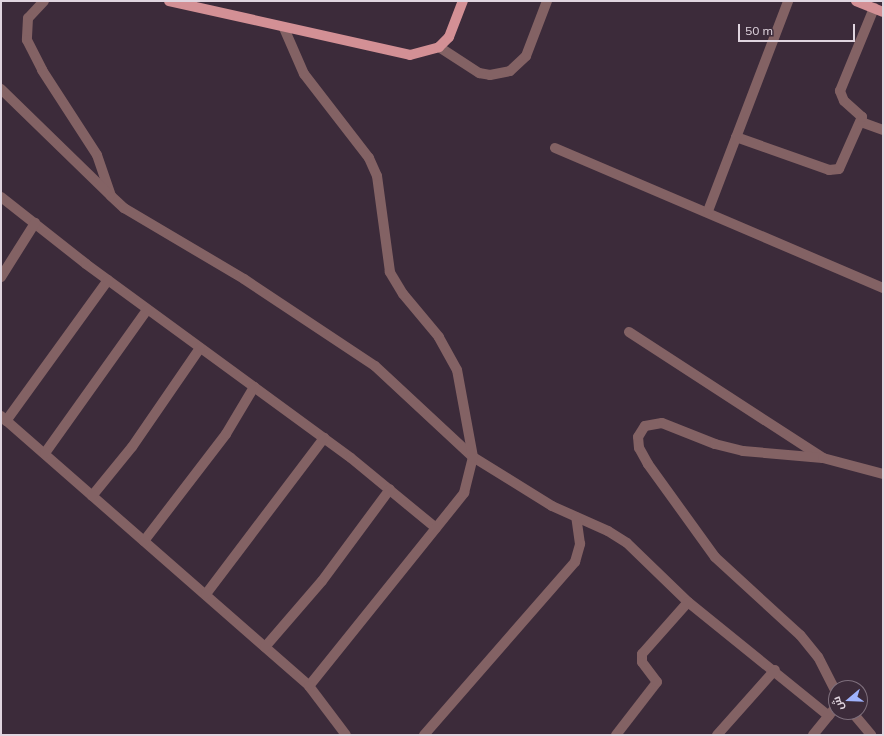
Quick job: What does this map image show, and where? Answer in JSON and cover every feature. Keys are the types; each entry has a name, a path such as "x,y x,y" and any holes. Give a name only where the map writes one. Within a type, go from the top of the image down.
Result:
{"main road":[{"path":"169,1 391,53 410,55 439,47 449,37 463,1"},
{"path":"856,1 878,10"}],"street":[{"path":"44,1 28,18 27,40 42,70 97,155 111,196"},
{"path":"439,47 479,73 490,75 510,71 526,56 547,1"},
{"path":"708,211 788,1"},
{"path":"736,136 833,170 841,167 861,122 861,114 844,101 840,91 878,10"},
{"path":"284,28 304,74 369,158 377,176 390,272 449,352 457,370 473,457 464,493 308,686"},
{"path":"1,89 111,196 142,222 244,279 375,366 473,457 576,518 627,543 688,602 776,670 828,715"},
{"path":"861,122 883,130"},
{"path":"555,148 708,211 883,288"},
{"path":"1,197 148,310 324,438 390,489 436,528"},
{"path":"1,277 35,223"},
{"path":"108,280 4,419 206,594 308,686 346,735"},
{"path":"45,453 148,310"},
{"path":"629,332 823,458"},
{"path":"92,496 132,447 200,348"},
{"path":"144,541 226,434 254,387"},
{"path":"830,680 818,657 800,635 715,557 648,464 639,448 638,437 645,426 662,423 715,444 743,451 823,458 883,474"},
{"path":"206,594 324,438"},
{"path":"265,647 322,581 390,489"},
{"path":"424,735 575,562 580,544 576,518"},
{"path":"616,735 657,682 642,662 642,654 688,602"},
{"path":"717,735 776,670"},
{"path":"812,735 828,717"},
{"path":"859,720 871,735"}]}
